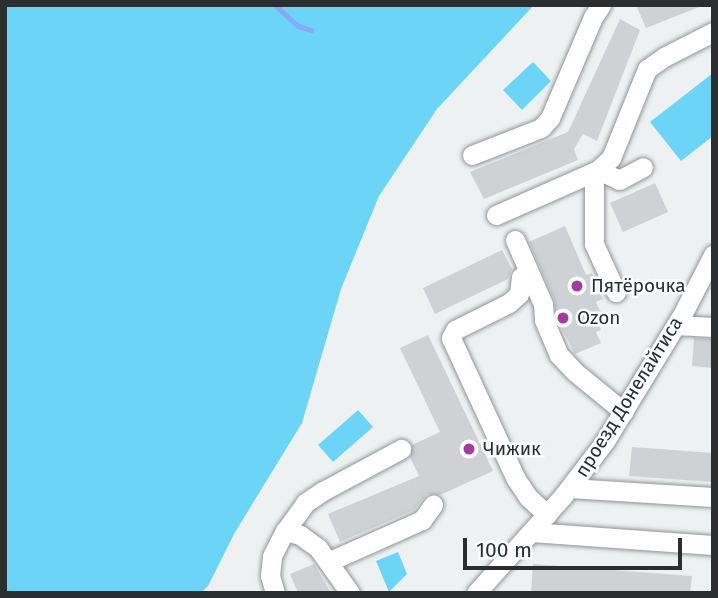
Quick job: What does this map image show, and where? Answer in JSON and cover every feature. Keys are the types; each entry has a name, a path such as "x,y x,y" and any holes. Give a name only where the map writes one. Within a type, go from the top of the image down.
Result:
{"street":[{"path":"472,155 541,128 550,118 593,17 601,5"},
{"path":"496,215 598,170 611,158 647,69 663,57 713,32"},
{"path":"598,170 619,180 643,167"},
{"path":"598,170 592,195 594,244 616,292"},
{"path":"515,240 543,304 544,320 559,355 575,372 624,412"},
{"name":"проезд Донелайтиса","path":"476,593 570,488 624,412 707,279 713,255"},
{"path":"521,276 519,294 509,303 455,330 451,338 516,479 528,497 547,515"},
{"path":"676,325 713,327"},
{"path":"275,593 270,576 272,556 285,531 305,503 401,449"},
{"path":"570,488 713,496"},
{"path":"330,561 422,520 433,505"},
{"path":"285,531 300,535 330,561 351,593"},
{"path":"531,532 713,545"}],"shaded area":[{"path":"5,5 534,5 437,109 379,196 341,289 302,423 234,534 208,586 201,593 5,593"},
{"path":"533,62 551,81 522,110 503,90"},
{"path":"713,73 713,136 681,161 650,122"},
{"path":"358,410 373,427 333,462 318,445"},
{"path":"398,552 407,574 389,592 376,561"}],"building":[{"path":"636,5 702,5 702,6 646,28"},
{"path":"620,19 640,30 597,141 583,134 574,149 578,160 484,199 470,172 568,132"},
{"path":"655,183 668,212 623,232 610,203"},
{"path":"565,226 586,275 592,273 603,299 596,302 602,315 595,317 601,330 596,332 601,343 575,354 556,317 554,299 529,242"},
{"path":"502,250 512,269 508,279 435,314 423,288"},
{"path":"428,335 493,471 440,495 427,494 414,510 340,542 328,514 419,476 410,457 412,445 440,432 400,348"},
{"path":"694,338 713,339 713,368 692,366"},
{"path":"632,447 713,453 713,482 629,476"},
{"path":"314,564 331,593 298,593 290,574"},
{"path":"533,564 692,576 690,593 531,593"}],"waterway":[{"path":"275,5 298,26 311,30"}],"place":[{"name":"Пятёрочка","path":"577,286"},
{"name":"Ozon","path":"563,318"},
{"name":"Чижик","path":"469,449"}]}
